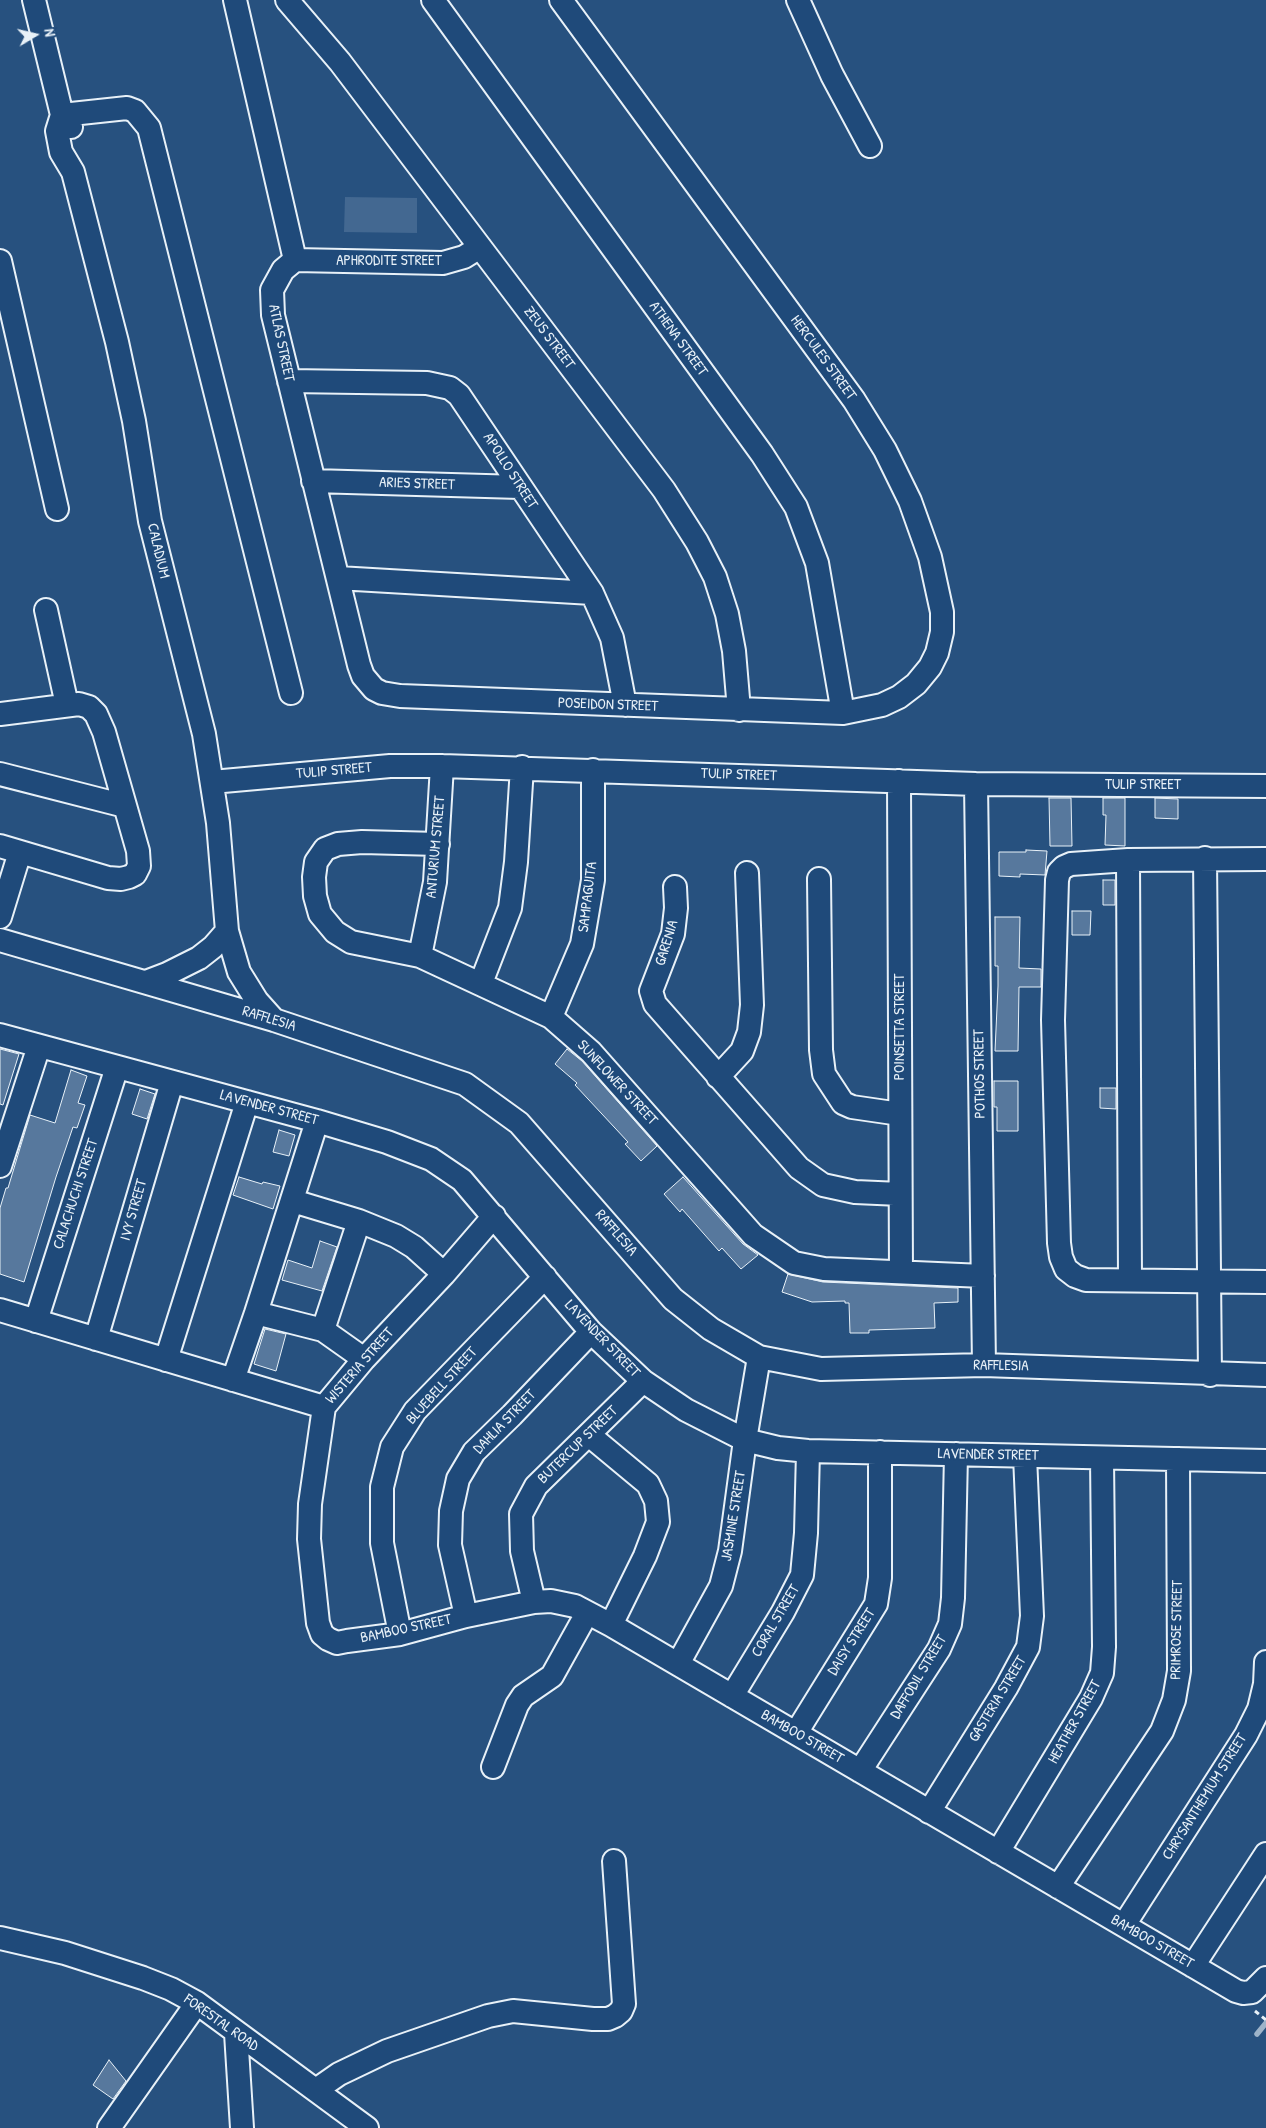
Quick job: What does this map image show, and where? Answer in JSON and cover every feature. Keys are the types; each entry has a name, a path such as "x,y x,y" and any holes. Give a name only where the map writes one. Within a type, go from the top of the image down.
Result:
{"street":[{"name":"CALADIUM","path":"34,0 62,115 57,131 61,152 73,172 117,342 134,421 150,520 165,583 197,698 212,782 227,931 239,972 257,1001 274,1020"},
{"path":"236,0 295,260"},
{"name":"ZEUS STREET","path":"287,0 340,62 664,490 697,542 715,577 727,614 734,651 739,710"},
{"name":"ATHENA STREET","path":"433,0 762,454 796,507 817,563 843,713"},
{"name":"HERCULES STREET","path":"561,0 854,400 885,450 910,502 930,557 942,612 942,632 937,653 930,667 916,684 899,697 882,705 843,713"},
{"path":"798,0 832,75 870,146"},
{"path":"62,115 127,108 135,111 149,128 291,693"},
{"name":"APHRODITE STREET","path":"295,260 443,263 464,257 480,248"},
{"name":"ATLAS STREET","path":"295,260 283,270 272,290 272,315 359,665 363,676 374,689"},
{"path":"0,262 7,322 57,509"},
{"name":"APOLLO STREET","path":"289,381 427,383 450,388 459,395 592,593 612,638 625,705"},
{"name":"ARIES STREET","path":"313,481 520,487"},
{"path":"338,578 592,593"},
{"path":"46,610 67,705"},
{"name":"POSEIDON STREET","path":"374,689 382,693 400,696 843,713"},
{"path":"0,714 79,704 89,707 101,722 138,851 139,866 136,874 129,878 108,878 10,849 0,917"},
{"name":"TULIP STREET","path":"212,782 380,767 442,766 522,767 976,784 1266,786"},
{"name":"ANTURIUM STREET","path":"420,956 435,882 442,766"},
{"path":"481,983 510,908 516,862 522,767"},
{"name":"SAMPAGUITA","path":"551,1017 582,944 592,890 593,770"},
{"path":"0,774 125,806"},
{"name":"POINSETTA STREET","path":"899,781 901,1272"},
{"name":"POTHOS STREET","path":"976,784 984,1365"},
{"name":"SUNFLOWER STREET","path":"438,844 362,842 338,844 326,849 316,862 315,896 320,914 335,932 351,942 420,956 551,1017 591,1052 753,1235 794,1263 824,1269 983,1276"},
{"path":"1205,858 1210,1375"},
{"path":"1266,859 1128,860 1071,864 1064,867 1059,872 1054,1020 1059,1243 1061,1257 1066,1269 1075,1276 1086,1280 1266,1282"},
{"path":"1128,860 1130,1280"},
{"path":"747,873 752,1005 749,1032 742,1051 718,1077 799,1168 823,1185 855,1192 900,1194"},
{"path":"819,880 821,1050 824,1074 843,1102 852,1107 900,1114"},
{"name":"GARENIA","path":"675,887 676,908 673,934 653,983 652,997 655,1004 718,1077"},
{"path":"146,982 199,958 214,947 227,931"},
{"name":"RAFFLESIA","path":"0,940 274,1020 465,1084 519,1123 674,1299 711,1329 759,1357 821,1369 984,1365 1266,1376"},
{"name":"LAVENDER STREET","path":"0,1035 317,1121 387,1142 431,1159 462,1180 591,1332 643,1381 686,1410 745,1440 778,1448 808,1451 1266,1461"},
{"path":"0,1166 39,1046"},
{"name":"CALACHUCHI STREET","path":"36,1321 117,1067"},
{"name":"IVY STREET","path":"96,1339 172,1082"},
{"path":"166,1360 247,1102"},
{"path":"233,1380 293,1201 317,1121"},
{"path":"293,1201 359,1221 396,1236 414,1247 444,1274"},
{"name":"WISTERIA STREET","path":"328,1639 322,1634 318,1623 308,1539 310,1504 324,1407 364,1359 444,1274 494,1216"},
{"path":"322,1330 359,1221"},
{"name":"BLUEBELL STREET","path":"400,1634 382,1543 382,1487 392,1447 416,1411 545,1277"},
{"path":"0,1310 324,1407"},
{"path":"256,1313 322,1330 364,1359"},
{"name":"DAHLIA STREET","path":"466,1616 450,1545 451,1511 458,1479 474,1452 591,1332"},
{"name":"JASMINE STREET","path":"678,1664 721,1586 730,1551 745,1440 759,1357"},
{"name":"BUTERCUP STREET","path":"534,1602 522,1551 521,1514 536,1486 643,1381"},
{"path":"589,1435 648,1484 656,1501 658,1522 645,1556 611,1625"},
{"name":"CORAL STREET","path":"732,1696 783,1612 802,1575 806,1533 808,1451"},
{"name":"DAISY STREET","path":"796,1733 876,1604 880,1578 880,1452"},
{"name":"DAFFODIL STREET","path":"860,1771 939,1649 950,1624 956,1454"},
{"name":"GASTERIA STREET","path":"929,1812 1006,1688 1028,1647 1032,1616 1025,1456"},
{"name":"HEATHER STREET","path":"998,1852 1091,1698 1102,1673 1104,1646 1102,1458"},
{"name":"PRIMROSE STREET","path":"1058,1886 1162,1731 1174,1700 1179,1670 1178,1459"},
{"name":"BAMBOO STREET","path":"328,1639 337,1642 400,1634 466,1616 534,1602 563,1602 611,1625 1236,1991 1248,1993 1256,1990 1266,1978"},
{"path":"493,1767 517,1705 523,1696 552,1676 587,1612"},
{"name":"CHRYSANTHEMIUM STREET","path":"1124,1925 1246,1734 1259,1709 1266,1684 1266,1662"},
{"path":"1192,1966 1266,1854"},
{"path":"316,2090 339,2074 387,2051 488,2016 513,2011 593,2019 608,2019 615,2016 621,2011 624,2004 614,1861"},
{"name":"FORESTAL ROAD","path":"0,1938 65,1953 143,1978 170,1989 197,2003 367,2128"},
{"path":"109,2128 197,2003"},
{"path":"236,2033 242,2128"}],"shaded area":[{"path":"345,197 417,198 417,233 344,232"}],"building":[{"path":"1049,798 1071,798 1072,846 1050,846"},
{"path":"1103,798 1125,798 1125,846 1105,845 1106,815 1103,815"},
{"path":"1155,798 1178,799 1178,819 1155,818"},
{"path":"1026,850 1047,851 1045,875 1020,874 1020,877 999,876 999,852 1026,852"},
{"path":"1103,880 1115,880 1115,905 1103,905"},
{"path":"1072,911 1091,911 1090,935 1072,935"},
{"path":"995,917 1020,917 1019,968 1041,969 1041,987 1019,987 1018,1051 995,1051 998,966 995,966"},
{"path":"0,1049 19,1054 3,1105 0,1104"},
{"path":"567,1049 582,1061 657,1146 641,1161 625,1144 628,1142 575,1085 577,1083 555,1064"},
{"path":"71,1070 87,1076 78,1103 85,1105 77,1128 73,1127 24,1282 0,1274 0,1208 30,1115 55,1123"},
{"path":"994,1081 1018,1081 1018,1131 997,1131 997,1107 994,1107"},
{"path":"1100,1088 1116,1088 1116,1109 1100,1108"},
{"path":"140,1089 155,1094 147,1119 132,1114"},
{"path":"279,1130 295,1135 289,1156 273,1152"},
{"path":"239,1177 262,1184 263,1182 280,1186 273,1209 233,1195"},
{"path":"683,1177 743,1244 758,1255 741,1269 722,1248 719,1251 682,1209 680,1212 664,1194"},
{"path":"320,1241 337,1247 322,1291 282,1280 288,1260 312,1268"},
{"path":"788,1274 823,1282 958,1288 958,1302 934,1303 935,1328 869,1330 869,1333 850,1333 849,1303 845,1303 845,1301 812,1302 782,1292"},
{"path":"265,1329 286,1334 276,1371 254,1364"},
{"path":"109,2060 126,2081 113,2099 93,2085"}],"waterway":[{"path":"1257,2034 1266,2023"}]}
